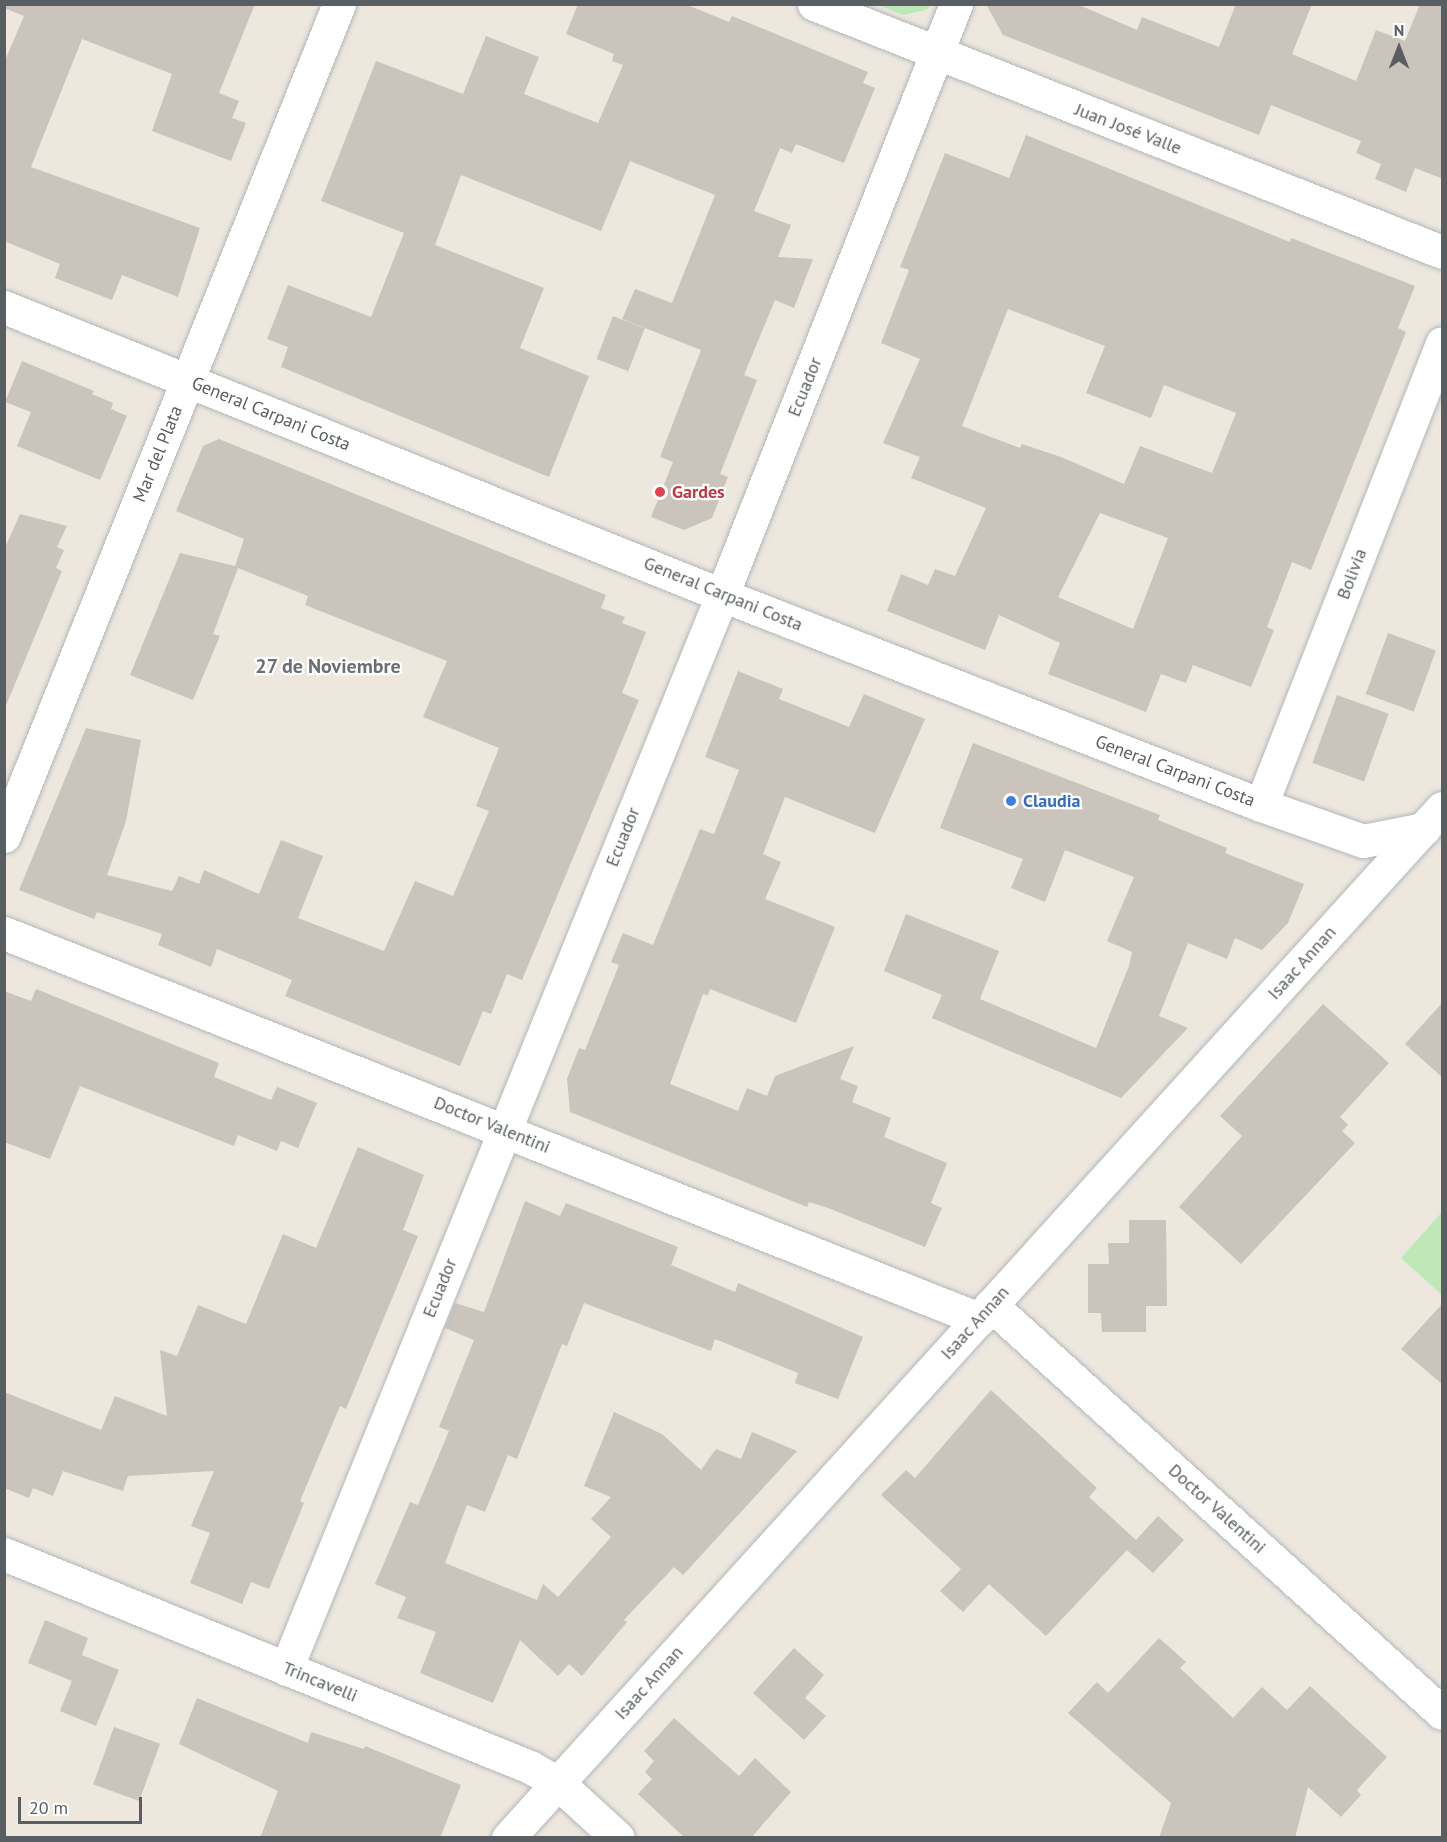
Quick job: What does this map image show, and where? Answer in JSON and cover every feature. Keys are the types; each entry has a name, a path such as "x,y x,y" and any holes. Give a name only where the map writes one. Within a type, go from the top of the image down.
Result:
{"street":[{"name":"Mar del Plata","path":"4,836 339,4"},
{"name":"Juan José Valle","path":"814,4 1443,252"},
{"name":"Ecuador","path":"286,1669 722,595 956,4"},
{"name":"General Carpani Costa","path":"4,307 722,595 1261,805 1363,841 1436,827"},
{"name":"Bolivia","path":"1261,805 1443,343"},
{"name":"Isaac Annan","path":"508,1838 985,1312 1436,827"},
{"name":"Doctor Valentini","path":"4,933 504,1130 985,1312 1443,1713"},
{"name":"Trincavelli","path":"4,1554 530,1767 558,1783 618,1838"}],"green space":[{"path":"878,5 932,5 926,10 903,15"},
{"path":"1442,1212 1442,1295 1401,1258"}],"building":[{"path":"4,4 255,4 219,93 239,101 232,118 246,123 231,161 152,131 172,74 82,39 31,167 200,228 178,297 122,275 112,300 55,278 60,264 4,241 4,63 24,16 4,8"},
{"path":"578,4 685,4 729,22 732,16 868,72 863,83 875,88 844,163 796,144 792,153 780,148 754,211 791,225 778,257 813,259 794,308 775,300 744,375 757,380 720,474 728,477 712,518 684,530 651,517 673,462 660,457 701,350 622,319 635,289 672,303 715,195 630,161 601,231 461,175 435,245 544,288 520,348 589,376 549,477 281,367 288,347 267,339 288,285 371,317 404,233 321,201 376,61 463,94 486,36 539,57 524,94 598,123 623,65 612,61 614,54 566,34"},
{"path":"986,4 1077,4 1137,30 1142,17 1219,47 1236,4 1312,4 1292,54 1356,81 1376,30 1405,41 1420,4 1443,4 1443,179 1415,168 1406,192 1375,179 1381,164 1356,153 1361,141 1271,105 1259,135 1003,35"},
{"path":"1026,135 1290,242 1291,238 1415,286 1398,328 1406,332 1311,570 1292,562 1267,627 1274,630 1251,687 1193,665 1186,683 1161,674 1146,712 1048,674 1060,643 999,615 985,650 887,611 901,574 928,585 935,569 955,576 986,508 911,478 920,457 883,443 920,359 881,343 909,270 900,267 945,153 1009,178","holes":["1008,309 1105,346 1086,393 1151,418 1164,385 1236,413 1212,473 1140,446 1124,484 1061,457 1022,444 1020,448 962,426","1100,513 1168,538 1133,629 1058,597"]},
{"path":"613,316 645,328 628,371 597,359"},
{"path":"22,361 94,391 92,394 113,403 111,409 127,416 100,480 17,446 31,412 5,402"},
{"path":"219,439 606,595 601,608 625,617 622,623 646,632 622,693 639,700 522,980 507,974 491,1014 483,1011 460,1066 285,996 292,980 217,949 211,967 158,945 162,934 97,912 94,919 19,890 86,728 141,740 126,821 107,875 172,891 179,876 199,884 204,870 259,894 281,840 323,856 298,918 384,951 415,881 453,896 489,811 476,806 499,748 423,717 447,661 305,605 308,596 238,568 213,634 220,636 193,700 130,675 180,553 235,566 244,539 176,511 203,446"},
{"path":"20,514 67,526 57,547 64,550 56,568 62,571 5,708 4,550"},
{"path":"1388,633 1436,650 1414,712 1366,694"},
{"path":"738,671 783,689 779,699 849,727 864,694 925,719 875,833 785,797 763,854 781,862 765,899 835,927 796,1023 710,989 708,995 703,994 670,1084 738,1111 747,1088 767,1096 775,1076 854,1046 840,1079 858,1086 852,1102 891,1118 884,1137 947,1163 931,1203 942,1208 925,1247 828,1208 809,1202 807,1207 570,1112 567,1079 579,1048 585,1050 619,965 611,962 623,933 653,945 700,829 714,834 739,770 705,757"},
{"path":"1337,695 1389,714 1364,781 1312,763"},
{"path":"973,743 1160,815 1158,820 1227,848 1225,853 1304,884 1288,923 1262,950 1235,938 1227,959 1188,943 1159,1016 1188,1028 1121,1098 932,1018 942,995 884,971 906,914 999,951 980,999 1096,1048 1129,966 1132,952 1107,941 1134,877 1065,850 1045,902 1011,888 1023,859 940,828"},
{"path":"36,989 219,1063 214,1077 271,1100 277,1087 317,1103 298,1148 281,1141 277,1151 238,1135 234,1146 80,1086 50,1159 4,1142 4,991 31,1001"},
{"path":"1443,1002 1443,1078 1405,1044"},
{"path":"1323,1004 1389,1063 1340,1117 1348,1125 1342,1131 1355,1143 1241,1264 1179,1207 1242,1136 1220,1116"},
{"path":"358,1147 424,1175 403,1230 418,1236 346,1409 340,1406 300,1501 304,1503 269,1589 251,1582 242,1604 190,1583 210,1533 191,1526 214,1471 128,1476 123,1491 63,1471 53,1496 33,1488 29,1498 4,1488 4,1392 101,1430 115,1396 167,1416 160,1350 177,1356 198,1305 246,1324 283,1234 316,1248"},
{"path":"525,1201 560,1216 566,1203 678,1247 671,1265 735,1292 738,1283 863,1337 838,1399 795,1383 798,1373 715,1339 711,1351 584,1303 567,1346 562,1344 517,1459 508,1455 485,1512 467,1505 445,1563 537,1600 543,1584 558,1597 611,1537 591,1519 611,1497 584,1486 614,1412 662,1434 701,1470 716,1449 741,1459 752,1432 797,1451 683,1575 674,1567 624,1620 627,1622 582,1676 569,1664 558,1676 520,1640 493,1703 420,1673 436,1632 397,1618 406,1597 375,1584 410,1502 418,1505 449,1431 439,1427 474,1340 445,1328 455,1303 484,1312"},
{"path":"1129,1220 1166,1220 1167,1306 1146,1306 1146,1332 1102,1332 1101,1313 1088,1313 1088,1264 1109,1264 1108,1243 1129,1243"},
{"path":"1443,1303 1443,1385 1401,1349"},
{"path":"991,1390 1097,1488 1089,1497 1136,1540 1158,1516 1184,1540 1153,1573 1127,1550 1046,1636 989,1584 963,1612 940,1591 961,1569 881,1495 906,1470 915,1478"},
{"path":"45,1620 88,1638 82,1655 119,1670 96,1726 60,1711 72,1681 28,1663"},
{"path":"1159,1638 1186,1662 1180,1668 1233,1718 1262,1687 1287,1710 1310,1686 1387,1757 1357,1790 1361,1795 1341,1817 1308,1787 1295,1838 1159,1838 1171,1803 1068,1713 1097,1682 1108,1693"},
{"path":"794,1648 824,1675 805,1698 826,1716 804,1740 753,1693"},
{"path":"197,1698 308,1743 311,1732 364,1749 365,1746 461,1785 440,1838 260,1838 278,1791 179,1744"},
{"path":"674,1718 739,1776 755,1758 791,1792 751,1838 685,1838 638,1794 652,1779 645,1772 654,1761 644,1751"},
{"path":"114,1727 160,1744 139,1801 93,1784"}],"place":[{"name":"Gardes","path":"660,492"},
{"name":"Claudia","path":"1011,801"}],"district":[{"name":"27 de Noviembre","path":"328,666"}]}
